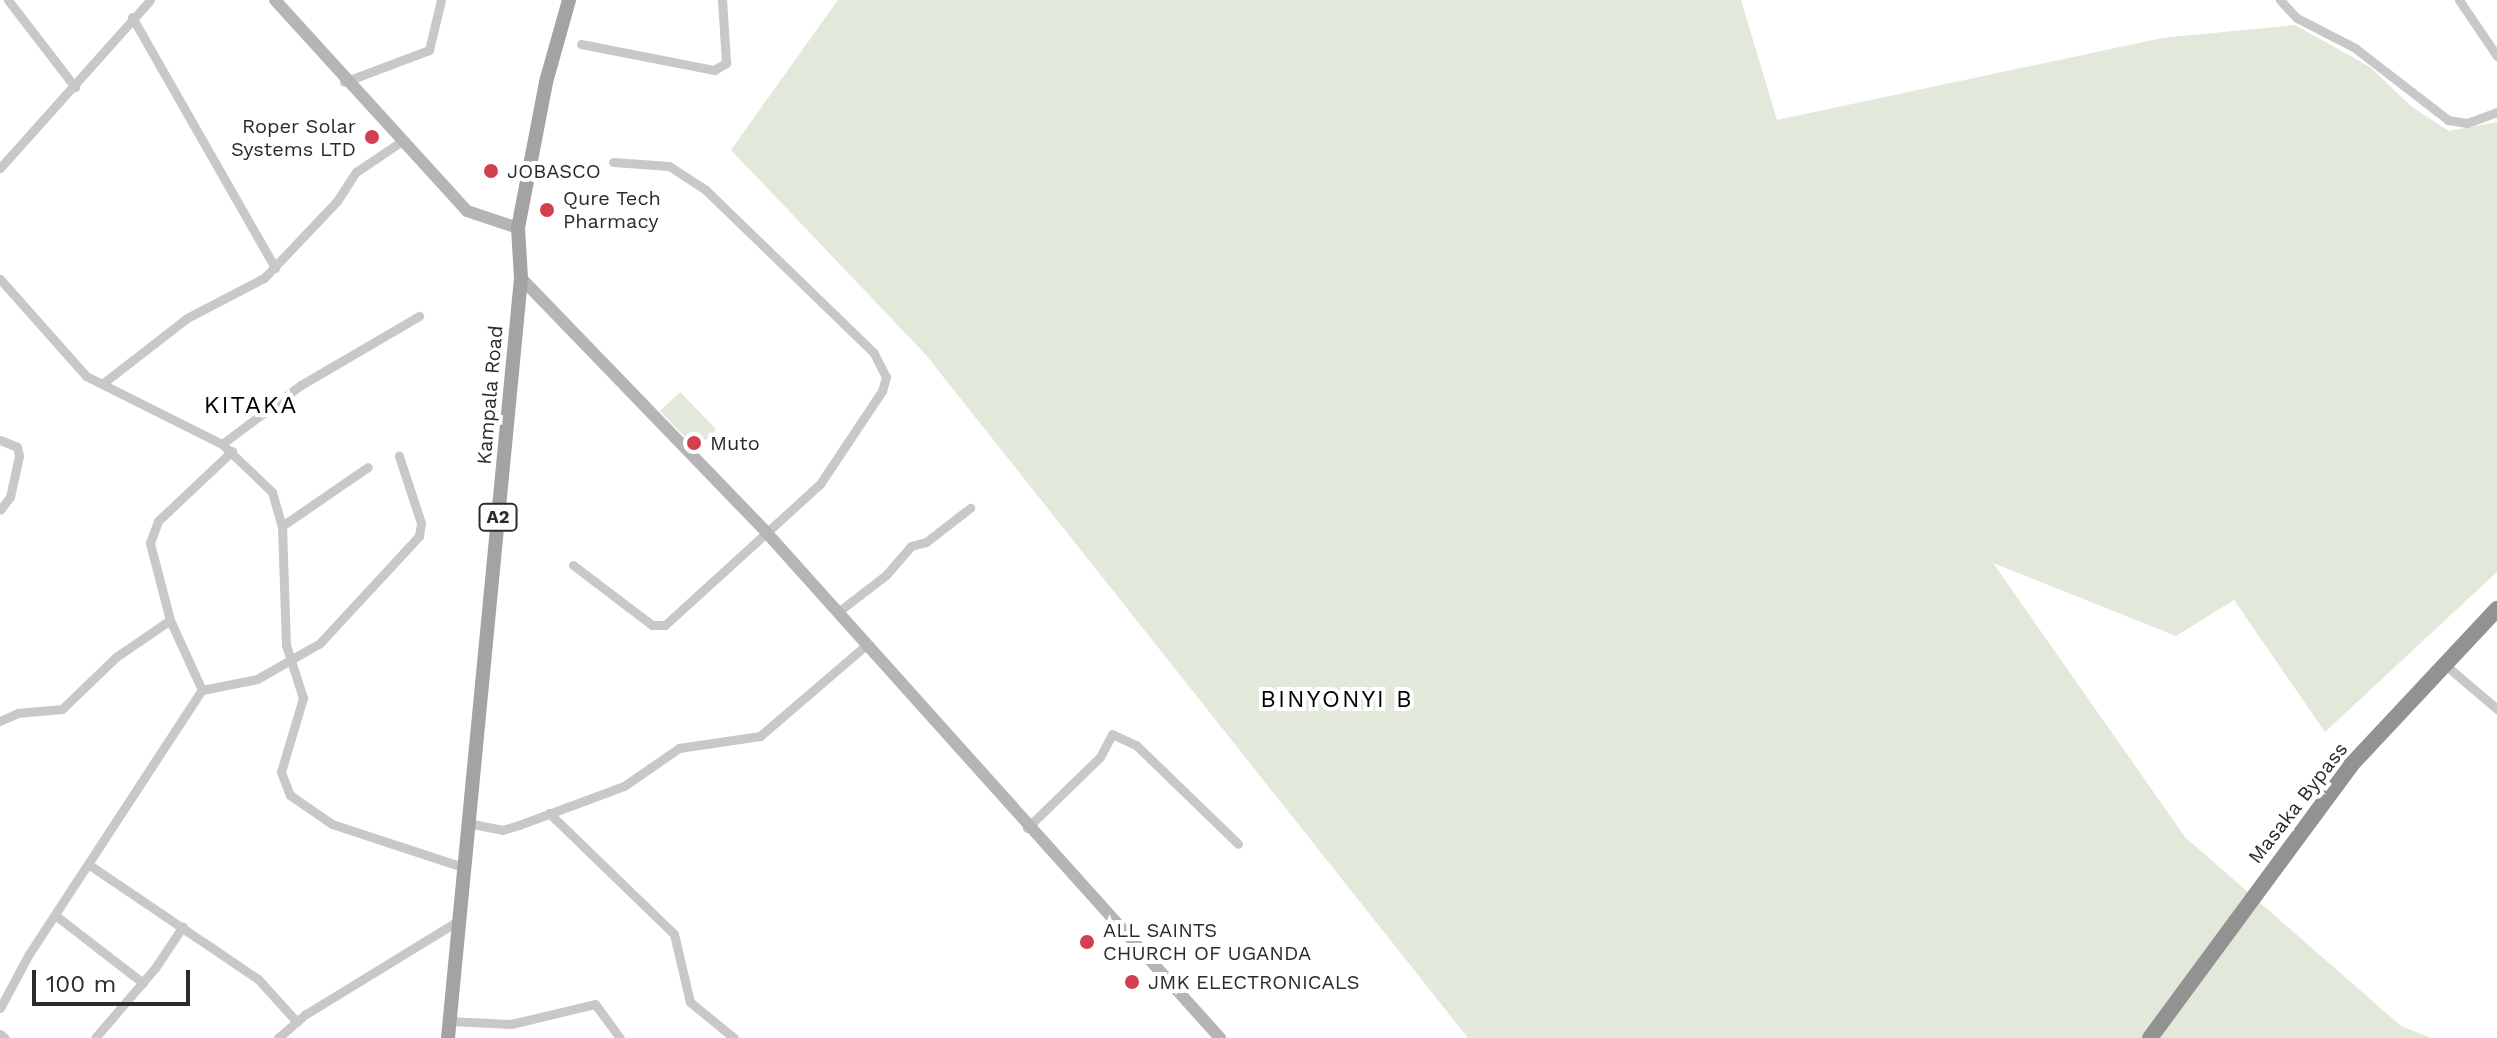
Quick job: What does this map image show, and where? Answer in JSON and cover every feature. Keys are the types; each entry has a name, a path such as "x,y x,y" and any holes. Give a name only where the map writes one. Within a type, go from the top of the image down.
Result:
{"highway":[{"name":"Masaka Bypass","path":"2150,1038 2302,825 2443,663 2497,609"}],"main road":[{"path":"275,0 344,82 467,211 518,228"},
{"name":"Kampala Road","path":"448,1038 456,922 521,278 518,228 546,82 569,0"},
{"path":"521,278 766,532 1214,1037"}],"street":[{"path":"8,0 75,87"},
{"path":"2,161 75,87 132,17 150,0"},
{"path":"344,82 429,50 441,0"},
{"path":"581,44 714,70 726,63 722,0"},
{"path":"2280,0 2297,18 2355,48 2448,120 2467,123 2497,112"},
{"path":"2459,0 2497,56"},
{"path":"132,17 275,268"},
{"path":"102,384 187,318 275,268 337,201 356,172 402,141"},
{"path":"573,565 652,625 665,625 820,484 882,391 882,365 706,190 669,166 613,162"},
{"path":"0,279 86,376 222,444 263,478 282,526 290,662 304,705 281,772 290,795 332,824 463,867"},
{"path":"222,444 301,385 419,316"},
{"path":"0,440 17,447 19,456 10,497 0,510"},
{"path":"202,690 170,620 150,543 153,529 232,451"},
{"path":"0,1008 55,915 202,690 244,684 290,662 332,631 419,536 421,523 399,456"},
{"path":"282,526 368,467"},
{"path":"838,612 886,575 911,546 926,542 970,508"},
{"path":"0,721 18,713 62,709 116,657 170,620"},
{"path":"467,823 502,830 624,786 679,748 760,736 866,645"},
{"path":"2443,663 2497,709"},
{"path":"1027,828 1100,757 1112,734 1136,745 1238,844"},
{"path":"549,813 674,934 690,1002 734,1038"},
{"path":"88,864 258,979 297,1022"},
{"path":"55,915 143,983"},
{"path":"278,1038 297,1022 456,922"},
{"path":"95,1038 143,983 183,926"},
{"path":"449,1021 511,1024 595,1004 620,1038"}],"shaded area":[{"path":"838,0 1741,0 1777,120 2162,38 2295,25 2370,67 2412,107 2449,131 2497,122 2497,572 2325,732 2234,600 2176,636 1993,563 2185,837 2401,1026 2431,1038 1468,1038 926,355 731,150"},
{"path":"680,392 716,429 702,444 693,435 688,440 660,411"}],"place":[{"name":"Roper Solar Systems LTD","path":"372,137"},
{"name":"JOBASCO","path":"491,171"},
{"name":"Qure Tech Pharmacy","path":"547,210"},
{"name":"Muto","path":"694,443"},
{"name":"ALL SAINTS CHURCH OF UGANDA","path":"1087,942"},
{"name":"JMK ELECTRONICALS","path":"1132,982"}],"district":[{"name":"KITAKA","path":"251,406"},
{"name":"BINYONYI B","path":"1337,700"}]}
